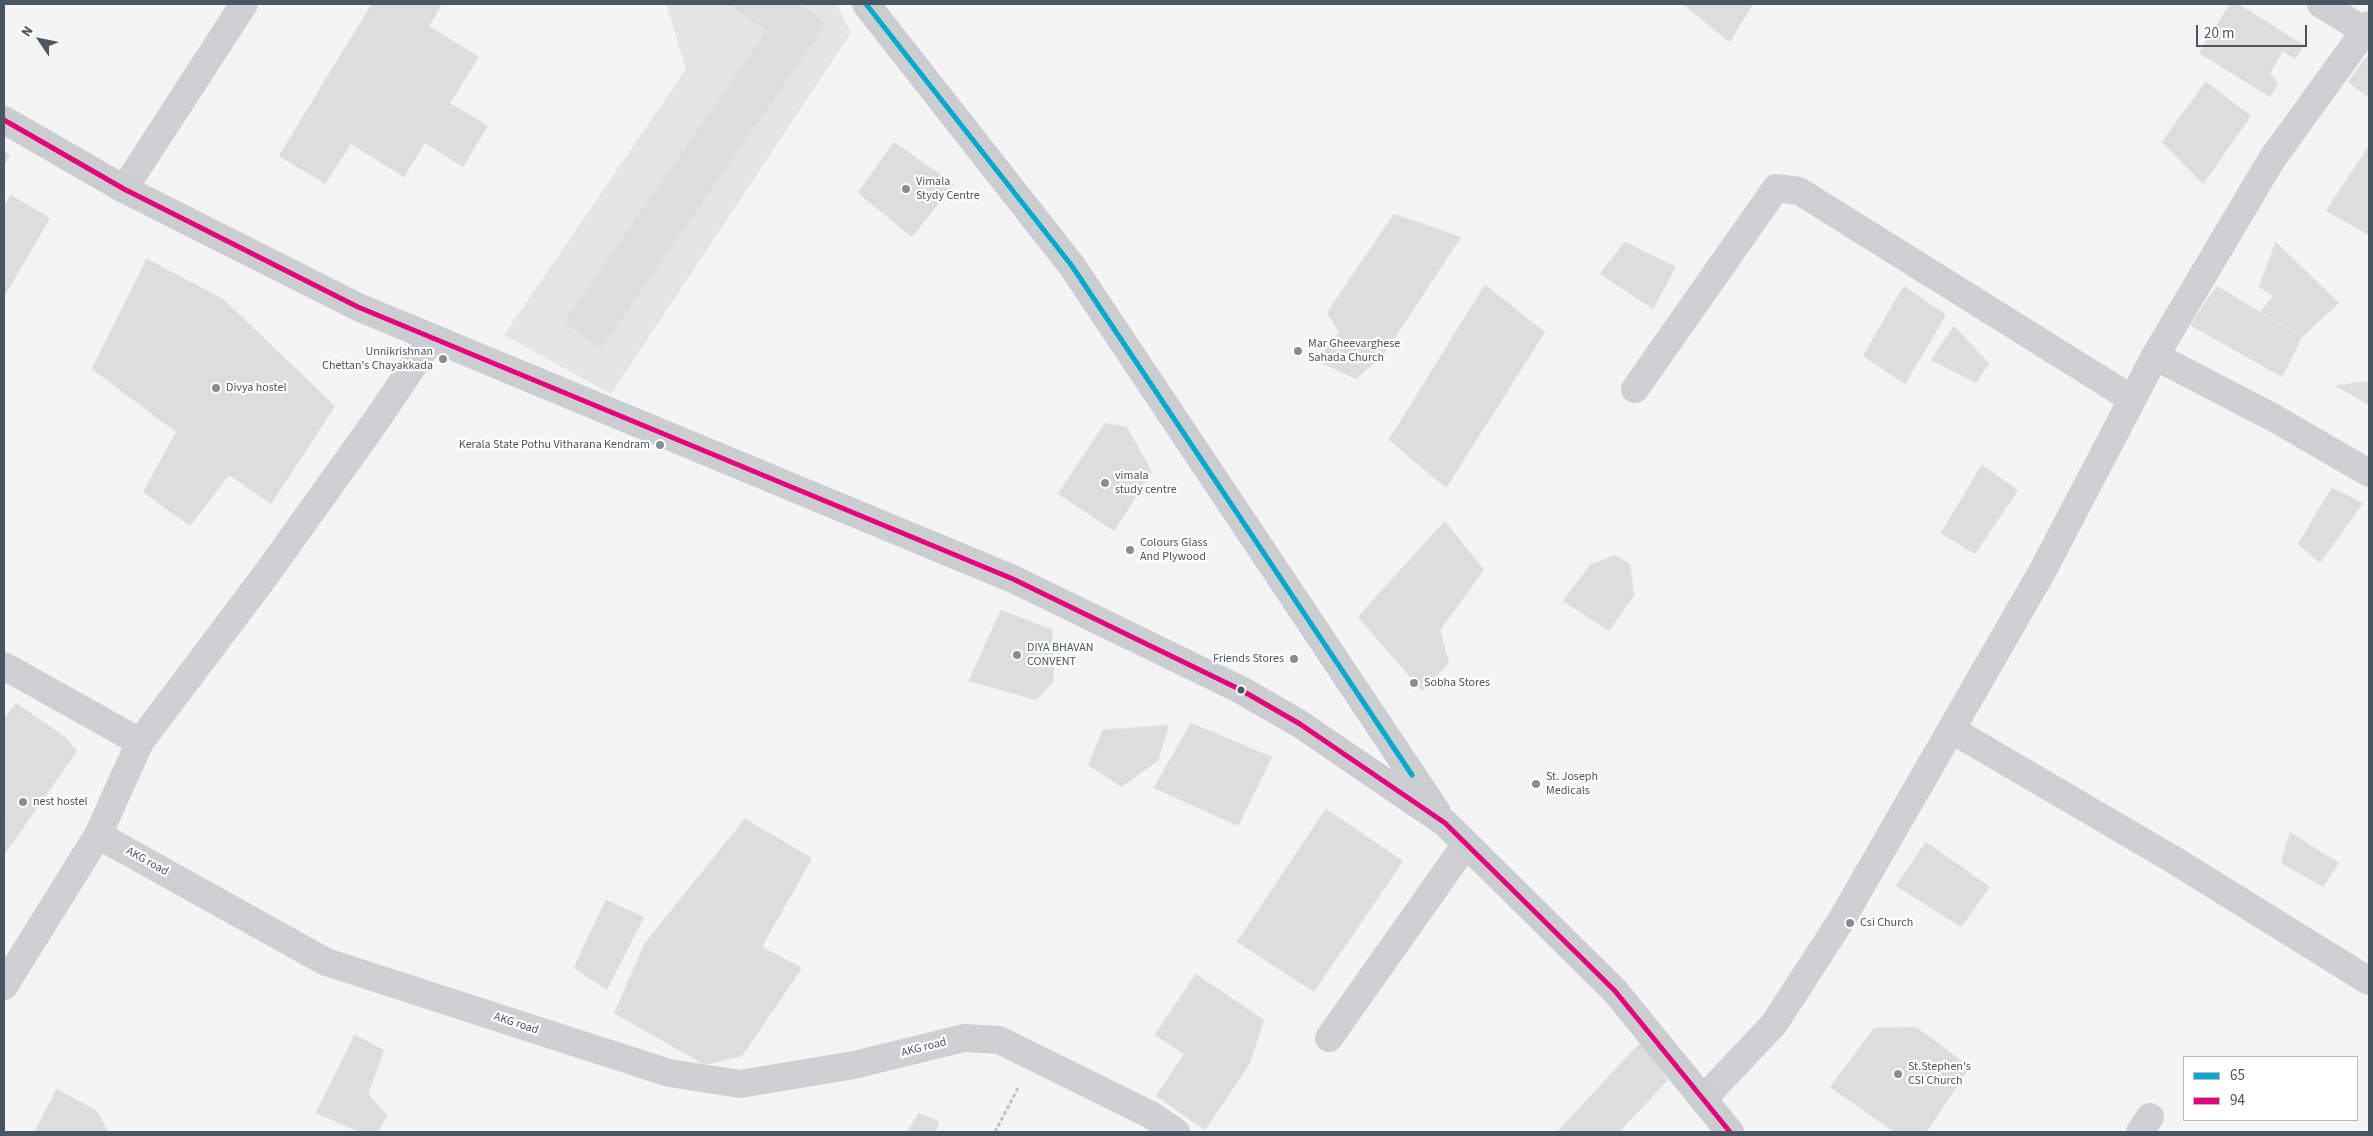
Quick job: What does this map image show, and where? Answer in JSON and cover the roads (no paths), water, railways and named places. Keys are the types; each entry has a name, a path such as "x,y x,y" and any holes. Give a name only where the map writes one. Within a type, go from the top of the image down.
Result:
{"main road":[{"path":"866,4 1072,266 1445,823"},
{"path":"4,120 124,189 358,307 1022,583 1241,690 1300,724 1445,823 1615,991 1730,1132"}],"street":[{"path":"124,189 244,4"},
{"path":"1703,1099 1774,1024 1842,918 2043,570 2155,356 2272,159 2367,28 2321,4"},
{"path":"1635,389 1776,188 1799,191 2132,399"},
{"path":"4,986 98,835 140,742 265,576 376,422 432,338"},
{"path":"2155,356 2274,418 2369,473"},
{"path":"4,666 140,742"},
{"path":"1952,730 2182,865 2369,981"},
{"name":"AKG road","path":"98,835 326,962 669,1073 740,1084 854,1065 964,1038 999,1040 1151,1115 1176,1132"},
{"path":"1329,1038 1466,844"}],"place":[{"name":"Vimala Stydy Centre","path":"906,189"},
{"name":"Mar Gheevarghese Sahada Church","path":"1298,351"},
{"name":"Unnikrishnan Chettan's Chayakkada","path":"443,359"},
{"name":"Divya hostel","path":"216,388"},
{"name":"Kerala State Pothu Vitharana Kendram","path":"660,445"},
{"name":"vimala study centre","path":"1105,483"},
{"name":"Colours Glass And Plywood","path":"1130,550"},
{"name":"DIYA BHAVAN CONVENT","path":"1017,655"},
{"name":"Friends Stores","path":"1294,659"},
{"name":"Sobha Stores","path":"1414,683"},
{"name":"St. Joseph Medicals","path":"1536,784"},
{"name":"nest hostel","path":"23,802"},
{"name":"Csi Church","path":"1850,923"},
{"name":"St.Stephen's CSI Church","path":"1898,1074"}]}
